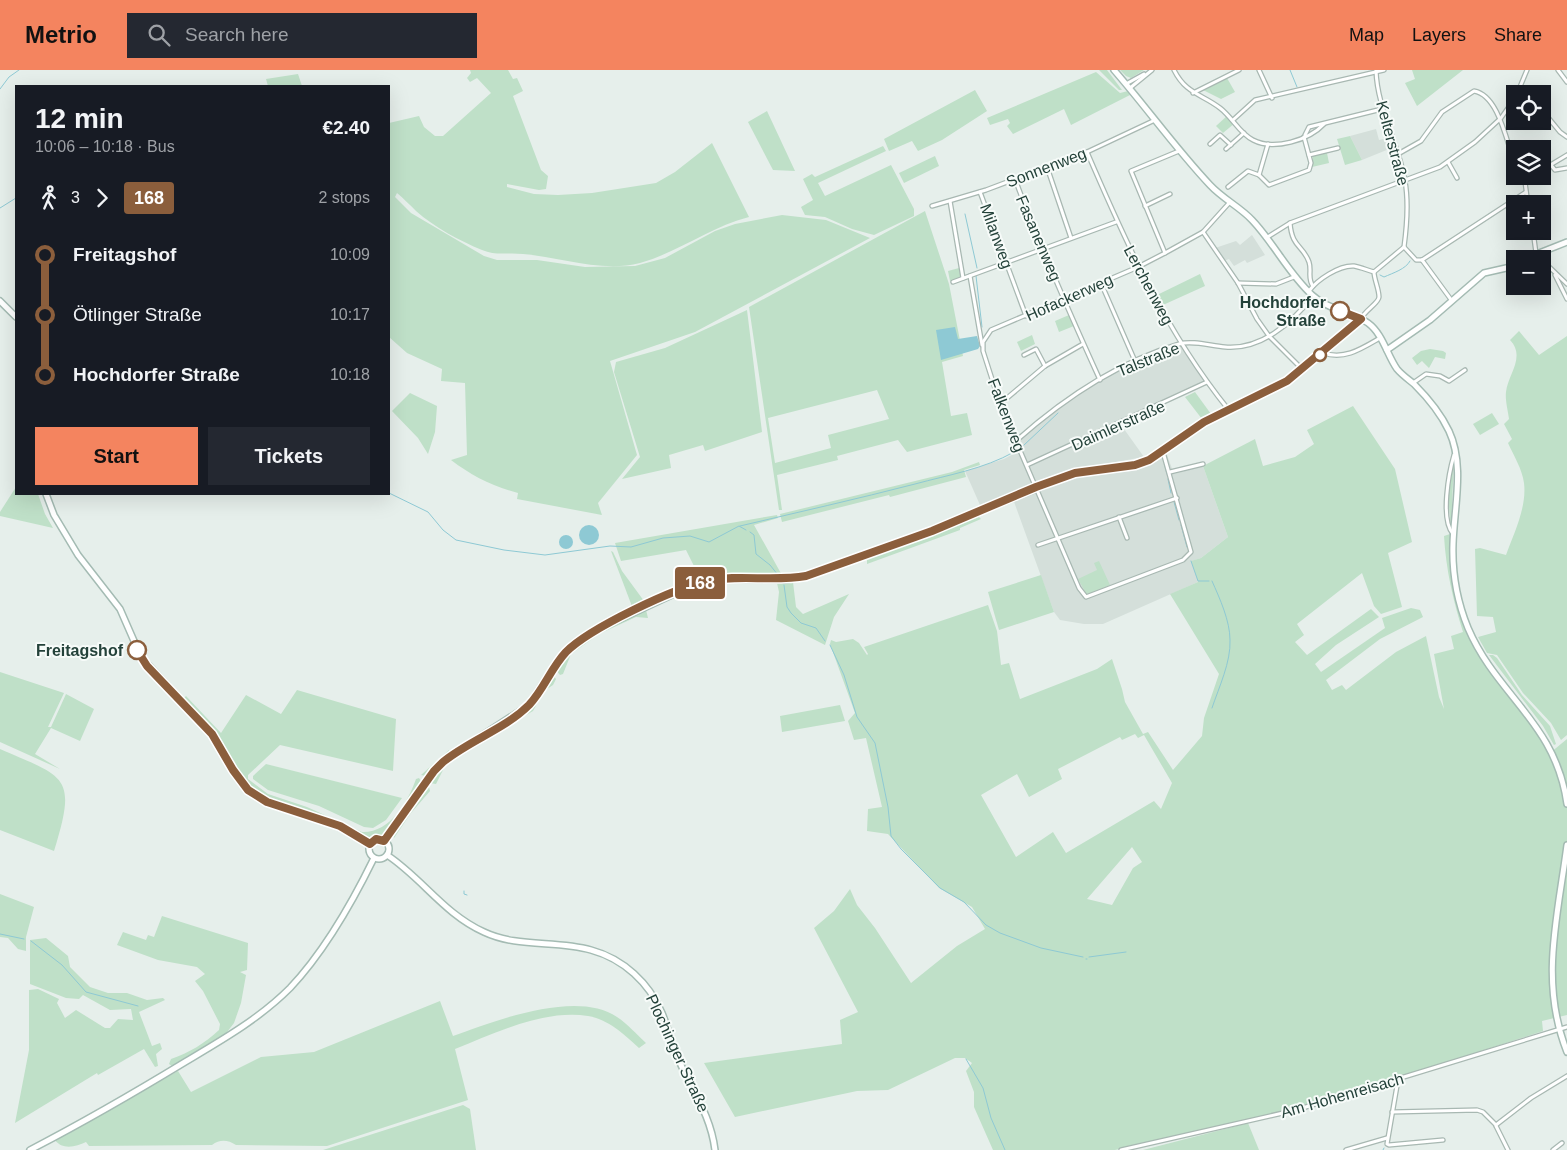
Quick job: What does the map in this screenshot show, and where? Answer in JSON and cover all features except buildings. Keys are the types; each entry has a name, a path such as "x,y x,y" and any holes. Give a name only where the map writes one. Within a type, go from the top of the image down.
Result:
{"main road":[{"path":"1114,70 1211,187 1252,219 1294,277 1308,292 1328,306 1370,324 1397,368 1446,424 1455,452 1457,473 1453,559 1456,587 1462,613 1474,641 1487,663 1542,734 1558,765 1567,804"},
{"path":"1544,250 1567,242"},
{"path":"1387,350 1452,301 1484,273 1506,268"},
{"path":"0,301 15,317"},
{"path":"384,841 434,771 443,762 529,704 560,659 575,643 594,631 677,591 709,580 785,580 806,576 938,529 1036,487 1075,473 1135,465 1163,452 1186,433 1228,409 1274,388 1302,370 1361,319"},
{"path":"46,495 54,515 78,555 120,609 141,657 212,734 240,781 256,796 267,802 334,824 370,844"},
{"path":"376,839 384,841 388,848 387,855 382,858 374,858 369,852 370,844 376,839"},
{"path":"1567,845 1552,938 1553,990 1560,1028 1567,1052"},
{"name":"Plochinger Straße","path":"387,855 446,909 483,932 517,942 592,950 629,970 645,984 662,1014 680,1063 705,1111 712,1128 715,1150"},
{"path":"30,1150 167,1073 238,1030 266,1010 290,987 316,957 336,926 374,858"}],"street":[{"path":"1174,70 1192,93 1219,107 1253,140 1268,144 1287,142 1304,136 1324,124"},
{"path":"1192,93 1239,70"},
{"path":"1259,70 1272,98"},
{"path":"1233,120 1251,102 1384,70"},
{"path":"1520,85 1527,70"},
{"path":"1558,70 1567,82"},
{"path":"1128,86 1150,71"},
{"name":"Kelterstraße","path":"1376,71 1376,85 1382,109 1389,124 1405,181 1407,214 1404,247"},
{"path":"1398,154 1421,141 1442,112 1470,92 1483,94 1501,118 1508,140"},
{"path":"1228,187 1248,171 1259,175 1269,185 1284,181 1309,170 1309,155 1304,136 1309,127 1382,109"},
{"path":"1266,238 1290,223 1423,175 1448,162 1475,142 1506,111"},
{"name":"Sonnenweg","path":"932,206 980,192 1087,152 1155,119"},
{"path":"1551,121 1567,137"},
{"path":"1226,149 1244,133"},
{"path":"1210,144 1220,135 1231,145"},
{"path":"1259,175 1268,144"},
{"path":"1309,155 1338,148"},
{"path":"1165,253 1131,171 1180,150"},
{"name":"Lerchenweg","path":"1087,152 1116,222 1138,267 1181,343 1228,409"},
{"path":"1567,155 1551,164 1556,170 1567,168"},
{"path":"1448,162 1457,178"},
{"path":"1047,167 1071,238"},
{"name":"Fasanenweg","path":"1014,179 1040,248 1065,298 1083,344 1100,380"},
{"path":"1525,185 1526,195"},
{"name":"Milanweg","path":"980,192 1026,316"},
{"path":"1374,272 1404,247 1416,260 1422,260 1451,239 1526,192"},
{"path":"1145,206 1170,194"},
{"path":"950,201 963,278"},
{"name":"Hofackerweg","path":"983,342 991,330 1138,267 1203,232 1230,202"},
{"path":"953,282 1040,248 1116,222"},
{"path":"1290,223 1294,242 1309,264 1309,278 1313,286"},
{"path":"1203,232 1238,283 1247,304 1269,336 1302,370"},
{"path":"1422,260 1452,301"},
{"path":"1308,292 1313,286 1347,267 1374,272"},
{"path":"1551,269 1567,284"},
{"path":"1361,319 1364,311 1377,303 1379,297 1374,272"},
{"path":"1554,272 1567,299"},
{"path":"970,276 983,351"},
{"path":"1238,283 1276,284 1294,277"},
{"name":"Milanweg","path":"1006,283 1012,280"},
{"path":"1100,283 1135,361"},
{"name":"Talstraße","path":"1016,441 1057,406 1135,361 1181,343 1237,348 1252,345 1285,325 1313,296"},
{"path":"1323,353 1340,356 1350,354 1380,338"},
{"name":"Falkenweg","path":"983,342 983,351 1000,404 1079,588 1086,598 1183,560 1191,552 1176,498"},
{"path":"1000,404 1045,366 1083,344"},
{"path":"1024,355 1036,349 1045,366"},
{"path":"1412,383 1426,374 1440,376 1449,382 1465,370"},
{"name":"Daimlerstraße","path":"1027,465 1207,382"},
{"path":"1038,545 1176,498 1163,452"},
{"path":"1454,534 1450,531 1447,519 1447,498 1450,470 1455,452"},
{"path":"1170,472 1203,464"},
{"path":"1119,517 1127,538"},
{"name":"Am Hohenreisach","path":"1121,1150 1296,1110 1567,1027"},
{"path":"1496,1125 1532,1098 1567,1076"},
{"path":"1398,1080 1387,1138 1389,1146 1443,1140"},
{"path":"1392,1112 1477,1110 1484,1112 1496,1125 1508,1150"},
{"path":"1346,1150 1387,1138"},
{"path":"1553,1150 1562,1143"}],"shaded area":[{"path":"1376,129 1379,140 1391,137 1394,147 1362,160 1350,136"},
{"path":"1252,235 1265,255 1247,263 1245,260 1234,266 1229,259 1224,261 1215,248 1236,241 1240,245"},
{"path":"1181,344 1206,382 1119,422 1144,457 1065,471 980,505 965,471 1004,459 1017,452 1017,441 1046,415 1100,380 1136,362"},
{"path":"1167,455 1174,474 1203,466 1228,537 1201,558 1192,561 1198,582 1103,624 1084,624 1060,620 1054,612 1013,499 1077,476 1128,470 1152,464"}],"green space":[{"path":"470,70 508,70 513,79 517,78 523,91 513,96 541,170 548,176 546,189 539,190 507,184 507,187 534,194 558,195 592,193 656,183 675,172 712,143 749,217 735,221 668,253 640,263 626,266 596,265 537,256 492,253 482,250 456,238 431,223 397,193 395,197 411,213 484,256 497,260 537,260 585,267 635,266 665,258 715,231 735,224 782,215 826,220 870,238 695,332 610,361 637,455 598,503 602,515 517,499 518,493 483,480 451,460 467,455 465,383 441,381 442,369 407,353 390,338 390,123 419,116 424,127 435,136 443,136 491,93 477,78 470,82 467,78 471,73"},
{"path":"1099,70 1107,70 1122,90 1119,90"},
{"path":"1120,70 1144,70 1131,78"},
{"path":"1412,70 1463,70 1417,106 1405,83 1415,79"},
{"path":"1096,72 1120,93 1128,91 1130,95 1071,125 1064,109 1013,134 1007,126 1010,123 1008,119 990,125 987,118"},
{"path":"298,74 302,85 268,85 266,79"},
{"path":"1227,78 1235,92 1221,99 1203,90"},
{"path":"975,90 987,111 942,140 918,151 912,141 889,151 884,139"},
{"path":"767,111 795,171 773,170 748,122"},
{"path":"1228,115 1235,123 1223,133 1216,126"},
{"path":"1350,136 1362,160 1345,165 1337,139"},
{"path":"883,146 886,151 818,183 825,196 891,165 914,209 914,216 874,235 852,229 825,217 805,215 801,207 813,200 803,179 812,174 815,177"},
{"path":"1327,153 1329,163 1312,167 1313,155"},
{"path":"935,156 939,166 904,183 899,173"},
{"path":"925,211 949,284 963,356 942,362 951,416 967,413 972,435 907,452 898,440 837,456 838,460 777,475 782,510 779,510 749,307","holes":["877,390 889,419 828,435 831,448 775,463 768,418"]},
{"path":"959,268 961,279 950,281 948,271"},
{"path":"1200,274 1205,286 1163,305 1157,295"},
{"path":"747,310 762,432 705,451 703,445 669,455 671,468 622,479 640,457 614,372 616,362 665,348"},
{"path":"1069,315 1074,326 1059,332 1055,321"},
{"path":"1519,331 1539,355 1567,336 1567,735 1561,740 1551,723 1523,693 1497,655 1487,653 1478,637 1496,632 1493,617 1477,616 1475,549 1480,548 1506,555 1524,501 1523,478 1508,443 1512,439 1504,424 1509,419 1506,402 1507,385 1516,359 1515,346 1510,340"},
{"path":"1032,335 1035,344 1021,351 1017,342"},
{"path":"1430,349 1446,353 1445,359 1435,357 1429,368 1422,361 1417,365 1412,358 1421,351"},
{"path":"1195,392 1211,414 1202,419 1185,397"},
{"path":"410,393 437,406 435,432 428,454 418,438 392,411"},
{"path":"1353,406 1395,469 1412,542 1388,553 1402,607 1381,614 1374,606 1362,573 1297,624 1304,635 1295,642 1307,655 1371,609 1379,617 1336,645 1315,664 1321,672 1385,628 1382,618 1411,608 1420,610 1423,617 1380,639 1326,680 1332,690 1342,685 1346,690 1396,652 1426,636 1439,697 1444,709 1434,654 1454,649 1451,636 1463,632 1453,597 1446,561 1444,536 1450,534 1451,561 1460,607 1476,646 1501,685 1522,711 1550,753 1567,739 1567,1015 1542,1021 1543,1031 1332,1100 1115,1150 993,1150 974,1107 974,1092 966,1071 972,1063 965,1058 955,1058 888,1090 857,1091 735,1117 704,1063 842,1044 840,1020 858,1012 814,928 834,911 850,889 857,905 875,928 911,983 957,946 985,929 972,907 939,888 888,834 867,831 868,809 882,807 866,738 854,740 848,721 855,713 830,644 831,640 836,642 853,639 859,643 867,655 864,647 988,605 997,631 1001,665 1009,663 1020,699 1097,669 1112,659 1125,702 1143,734 1148,732 1173,770 1202,736 1204,718 1219,674 1170,594 1198,582 1191,561 1201,558 1228,537 1203,466 1255,439 1263,466 1295,457 1314,444 1307,430","holes":["1135,734 1138,738 1144,735 1172,783 1161,809 1154,801 1066,853 1053,832 1016,857 981,795 1017,774 1029,797 1062,779 1058,769 1120,737 1122,740","1132,847 1142,862 1133,868 1112,905 1087,899"]},
{"path":"1492,413 1499,424 1480,435 1473,424"},
{"path":"1454,460 1451,527 1448,497"},
{"path":"979,462 980,465 964,470 966,477 782,522 780,514 952,472"},
{"path":"15,489 15,495 38,495 45,514 53,528 0,516 0,512"},
{"path":"777,515 778,518 754,525 783,577 731,576 701,580 686,550 621,561 615,543"},
{"path":"978,516 981,519 960,528 960,530 867,564 867,558"},
{"path":"611,551 622,571 644,601 633,609"},
{"path":"1099,561 1110,585 1087,595 1078,579 1097,570 1094,563"},
{"path":"1041,575 1054,612 999,630 988,592"},
{"path":"793,582 796,607 803,614 849,594 834,617 825,645 776,620 779,592 777,583"},
{"path":"646,610 648,618 636,617 599,634 571,654 563,674 560,675 555,669 565,657 586,640 608,627"},
{"path":"1489,655 1497,658 1522,695 1550,726 1556,744 1554,745 1543,726"},
{"path":"0,672 64,693 48,727 51,727 66,694 94,709 80,741 51,728 35,754 60,769 0,742"},
{"path":"553,675 556,679 553,685 544,691 533,711 458,755 446,764 436,784 430,783 434,774 458,753 507,723 530,706"},
{"path":"297,690 396,719 393,771 280,745 248,775 248,779 268,794 307,807 362,832 372,831 389,822 403,806 416,779 419,778 421,781 392,826 382,837 368,839 318,815 265,798 243,779 221,741 183,699 186,696 221,733 246,695 281,714"},
{"path":"840,705 845,721 782,732 780,716"},
{"path":"0,749 53,774 61,783 65,793 65,808 54,851 0,830"},
{"path":"449,750 449,754 426,776 421,775"},
{"path":"266,764 402,798 386,820 373,828 364,827 319,806 268,790 253,779 253,776"},
{"path":"425,787 429,787 430,791 411,813 394,838 393,836"},
{"path":"0,894 34,907 26,937 26,951 18,949 8,938 0,937"},
{"path":"162,916 248,943 247,970 240,972 246,975 241,1003 234,1023 224,1036 172,1066 169,1064 171,1059 190,1051 202,1043 219,1030 220,1024 203,991 195,981 205,974 197,967 158,960 117,945 123,932 146,940 148,935 154,937"},
{"path":"46,938 68,956 70,967 90,987 108,993 127,993 147,1000 163,998 165,1000 139,1012 152,1046 160,1043 162,1049 156,1054 158,1066 155,1067 144,1049 98,1075 97,1073 15,1123 29,1050 29,990 38,989 59,999 57,1003 65,1018 76,1010 105,1028 110,1028 118,1019 133,1020 131,1009 110,1010 83,995 79,999 66,998 30,984 30,940"},
{"path":"440,1001 453,1036 535,1010 580,1006 600,1009 617,1017 646,1043 639,1048 609,1024 588,1016 554,1016 520,1024 455,1049 468,1100 327,1146 236,1145 224,1141 212,1145 89,1146 86,1142 69,1147 61,1145 55,1140 178,1071 191,1092 261,1057 314,1052"},
{"path":"463,1105 470,1109 476,1150 323,1150"},
{"path":"1248,1123 1259,1150 1143,1150"}],"water":[{"path":"955,327 958,339 977,336 980,346 978,349 941,360 936,330"},
{"path":"589,525 596,528 599,535 596,542 589,545 582,542 579,535 582,528"},
{"path":"563,535 569,535 573,542 569,549 563,549 559,545 559,539"}],"waterway":[{"path":"0,89 9,77 19,70"},
{"path":"1290,70 1297,87"},
{"path":"0,208 15,199"},
{"path":"965,214 977,268"},
{"path":"1380,275 1384,277 1395,272 1406,266 1410,261"},
{"path":"976,276 982,327"},
{"path":"1023,446 1058,413"},
{"path":"740,526 966,471 991,463 1014,452"},
{"path":"1165,466 1167,474"},
{"path":"1168,479 1171,493"},
{"path":"390,493 428,512 443,530 456,540 504,550 545,555 610,546 631,547 663,538 690,536 709,542 739,526 746,530"},
{"path":"1174,502 1179,520"},
{"path":"1181,525 1187,547"},
{"path":"750,532 754,535 756,554 770,565 778,575"},
{"path":"1191,561 1198,581 1209,581"},
{"path":"1212,581 1226,618 1230,633 1230,648 1227,666 1212,708"},
{"path":"784,585 787,607 791,613 801,623 816,628 825,641"},
{"path":"830,645 844,675 857,717 875,743 888,807 891,836 901,849 940,888 964,902 986,925 1000,933 1041,948 1083,957"},
{"path":"464,891 464,894 467,895"},
{"path":"0,934 24,939"},
{"path":"31,941 62,965 86,992 138,1006"},
{"path":"1089,957 1126,952"},
{"path":"966,1059 983,1088 991,1118 1005,1150"}],"bus line":[{"name":"168","path":"137,650 147,666 178,696 212,734 240,781 248,790 267,802 340,826 370,844 376,839 384,841 434,771 455,752 503,723 529,704 555,665 575,643 594,631 677,591 709,580 785,580 806,576 946,526 1048,482 1088,470 1135,465 1149,460 1204,422 1274,388 1299,372 1361,319 1340,311"}],"place":[{"name":"Hochdorfer Straße","path":"1340,311"},
{"name":"Freitagshof","path":"137,650"}]}
